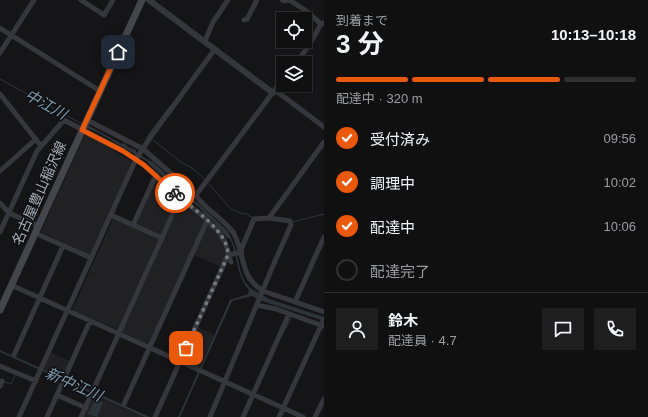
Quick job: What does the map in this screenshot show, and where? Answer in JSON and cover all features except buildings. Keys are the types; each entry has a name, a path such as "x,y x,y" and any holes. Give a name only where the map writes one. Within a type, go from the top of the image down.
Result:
{"main road":[{"name":"名古屋豊山稲沢線","path":"0,310 142,0"}],"street":[{"path":"0,53 34,0"},
{"path":"81,0 104,14 113,0"},
{"path":"149,0 158,3 215,49 324,127"},
{"path":"205,41 213,22 228,0"},
{"path":"244,20 247,19 257,0"},
{"path":"282,0 289,0 323,24 301,56"},
{"path":"0,28 100,91"},
{"path":"19,417 136,160 215,49"},
{"path":"196,195 276,88"},
{"path":"0,94 41,146"},
{"path":"0,232 37,151 64,120 123,151 148,168 222,235 228,248 231,262"},
{"path":"87,120 142,150 196,195 198,199 230,229 241,251 247,276 262,292 324,312"},
{"path":"0,171 36,139"},
{"path":"269,218 324,142"},
{"path":"133,225 156,175"},
{"path":"82,417 180,198"},
{"path":"0,203 9,213 38,226"},
{"path":"111,215 162,238"},
{"path":"155,417 229,255 241,251 254,219 269,218 290,221 291,225 210,417"},
{"path":"124,404 207,221"},
{"path":"35,233 91,258"},
{"path":"294,302 324,237"},
{"path":"14,355 63,246"},
{"path":"11,285 303,417"},
{"path":"257,304 323,323 279,417"},
{"path":"243,417 289,314"},
{"path":"47,417 90,321"},
{"path":"0,366 36,381"},
{"path":"57,395 86,408"},
{"path":"316,417 324,399"}],"shaded area":[{"path":"86,133 131,161 130,169 91,254 89,255 41,231"},
{"path":"158,179 176,199 173,211 161,235 137,224 156,180"},
{"path":"182,203 204,222 150,344 148,344 122,332"},
{"path":"113,219 159,238 160,240 119,330 74,311 73,308"},
{"path":"208,226 222,240 227,252 221,267 194,255"},
{"path":"198,327 214,335 199,368 183,360"},
{"path":"50,352 70,361 63,377 43,369"},
{"path":"94,395 143,417 84,417"}],"water":[{"path":"86,124 122,144 124,143 128,147 136,150 136,152 152,161 228,231 235,247 241,273 245,282 250,288 269,299 324,317 324,321 262,301 252,296 232,301 180,417 178,417 230,300 248,294 249,290 239,272 233,245 230,239 227,238 212,220 148,162 97,132 84,127"},
{"name":"新中江川","path":"0,350 150,417 144,417 0,352"},
{"path":"95,400 103,403 97,417 88,414"}],"waterway":[{"name":"中江川","path":"0,79 82,124"},
{"path":"147,137 170,106"},
{"path":"153,140 206,180"},
{"path":"209,184 230,208"},
{"path":"231,209 253,217"},
{"path":"293,222 324,214"},
{"path":"208,226 213,230"},
{"path":"282,335 291,319"},
{"path":"4,382 11,384 15,375"}],"way so far":[{"path":"175,193 222,235 228,248 228,255 186,348"}],"route":[{"path":"118,52 82,130 123,151 144,165 175,193"}]}
